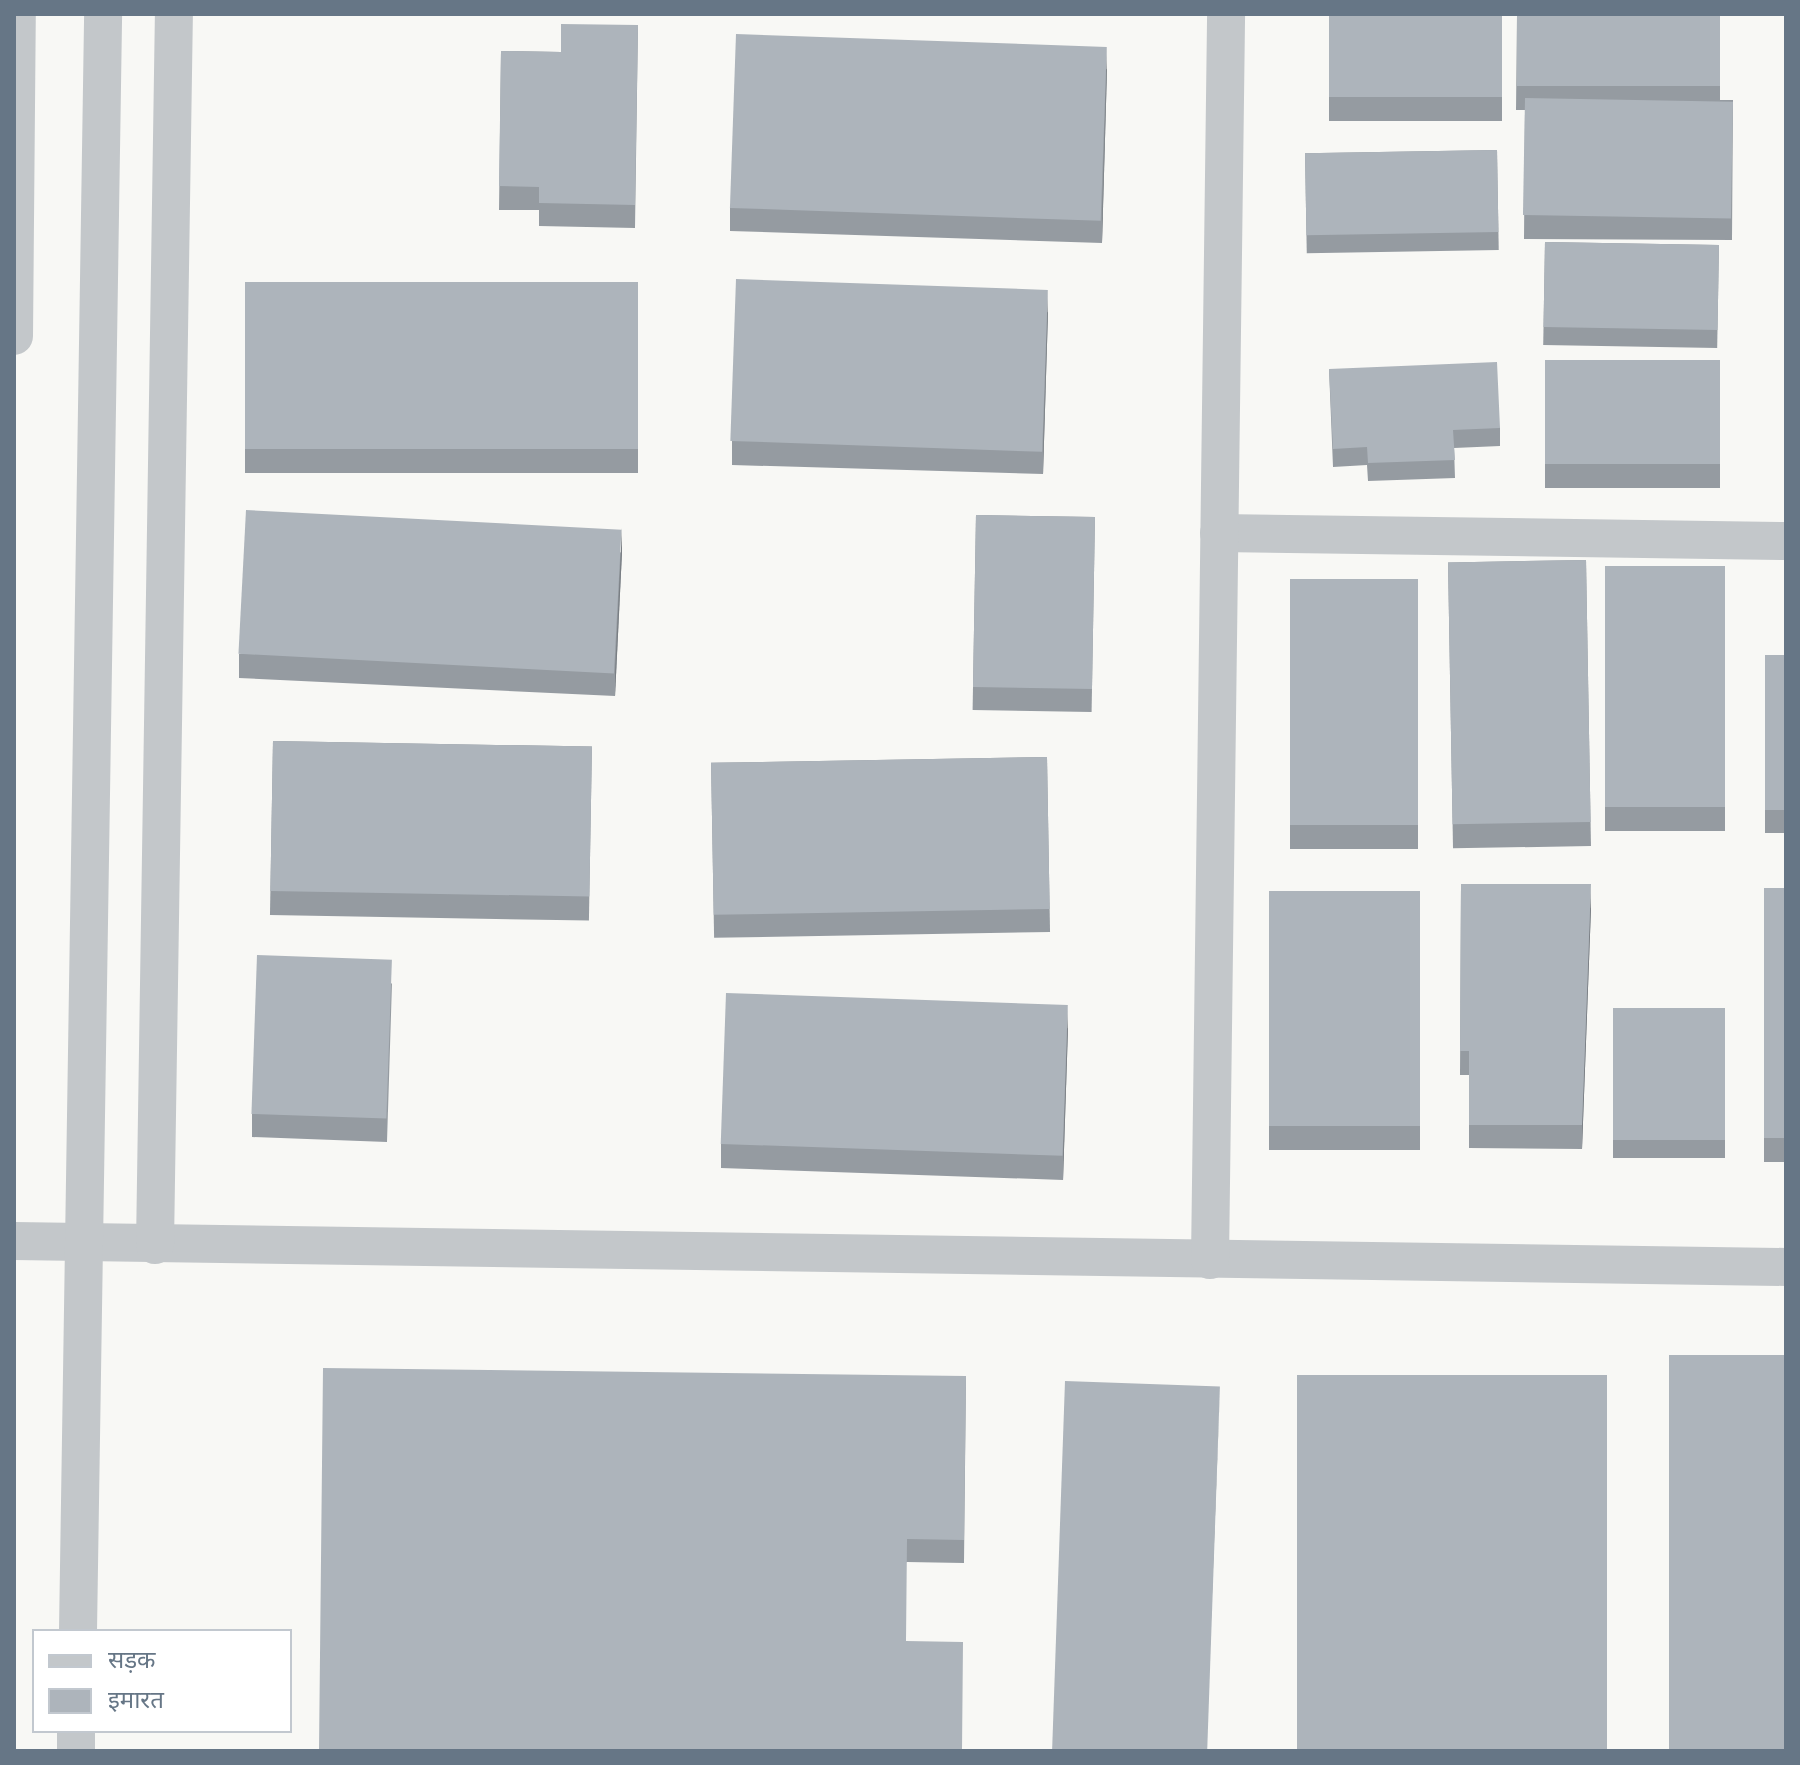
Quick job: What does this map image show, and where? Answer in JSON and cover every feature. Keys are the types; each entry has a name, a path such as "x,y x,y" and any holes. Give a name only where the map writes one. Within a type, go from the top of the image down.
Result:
{"street":[{"path":"14,336 17,14"},
{"path":"78,1629 103,14"},
{"path":"155,1245 174,14"},
{"path":"1210,1260 1226,14"},
{"path":"1219,533 1786,541"},
{"path":"14,1241 1786,1267"}],"building":[{"path":"1329,14 1502,14 1502,97 1329,97"},
{"path":"1517,14 1720,14 1720,86 1517,86"},
{"path":"561,24 638,25 635,205 539,203 539,187 499,186 501,51 561,52"},
{"path":"736,34 1107,47 1101,221 730,208"},
{"path":"1525,98 1733,102 1731,219 1523,215"},
{"path":"1497,150 1498,232 1306,235 1305,153"},
{"path":"1545,242 1719,245 1717,330 1544,327"},
{"path":"736,279 1048,290 1042,452 730,441"},
{"path":"245,282 638,282 638,449 245,449"},
{"path":"1545,360 1720,360 1720,464 1545,464"},
{"path":"1497,362 1500,428 1453,430 1455,460 1368,463 1367,447 1333,449 1329,369"},
{"path":"246,510 621,530 614,673 238,654"},
{"path":"976,515 1095,517 1092,689 973,687"},
{"path":"1586,560 1591,822 1453,824 1448,562"},
{"path":"1605,566 1725,566 1725,807 1605,807"},
{"path":"1290,579 1418,579 1418,825 1290,825"},
{"path":"1765,655 1786,655 1786,810 1765,810"},
{"path":"273,741 592,747 589,897 270,891"},
{"path":"1047,757 1050,909 714,915 711,763"},
{"path":"1461,884 1591,884 1582,1125 1469,1125 1469,1051 1460,1051"},
{"path":"1764,888 1786,888 1786,1138 1764,1138"},
{"path":"1269,891 1420,891 1420,1126 1269,1126"},
{"path":"257,955 392,960 386,1119 251,1114"},
{"path":"726,993 1068,1005 1063,1156 721,1144"},
{"path":"1613,1008 1725,1008 1725,1140 1613,1140"},
{"path":"1669,1355 1786,1355 1786,1751 1669,1751"},
{"path":"323,1368 966,1376 964,1540 907,1539 906,1641 963,1642 962,1751 319,1751"},
{"path":"1297,1375 1607,1375 1607,1751 1297,1751"},
{"path":"1065,1381 1220,1386 1207,1751 1052,1751"}]}
